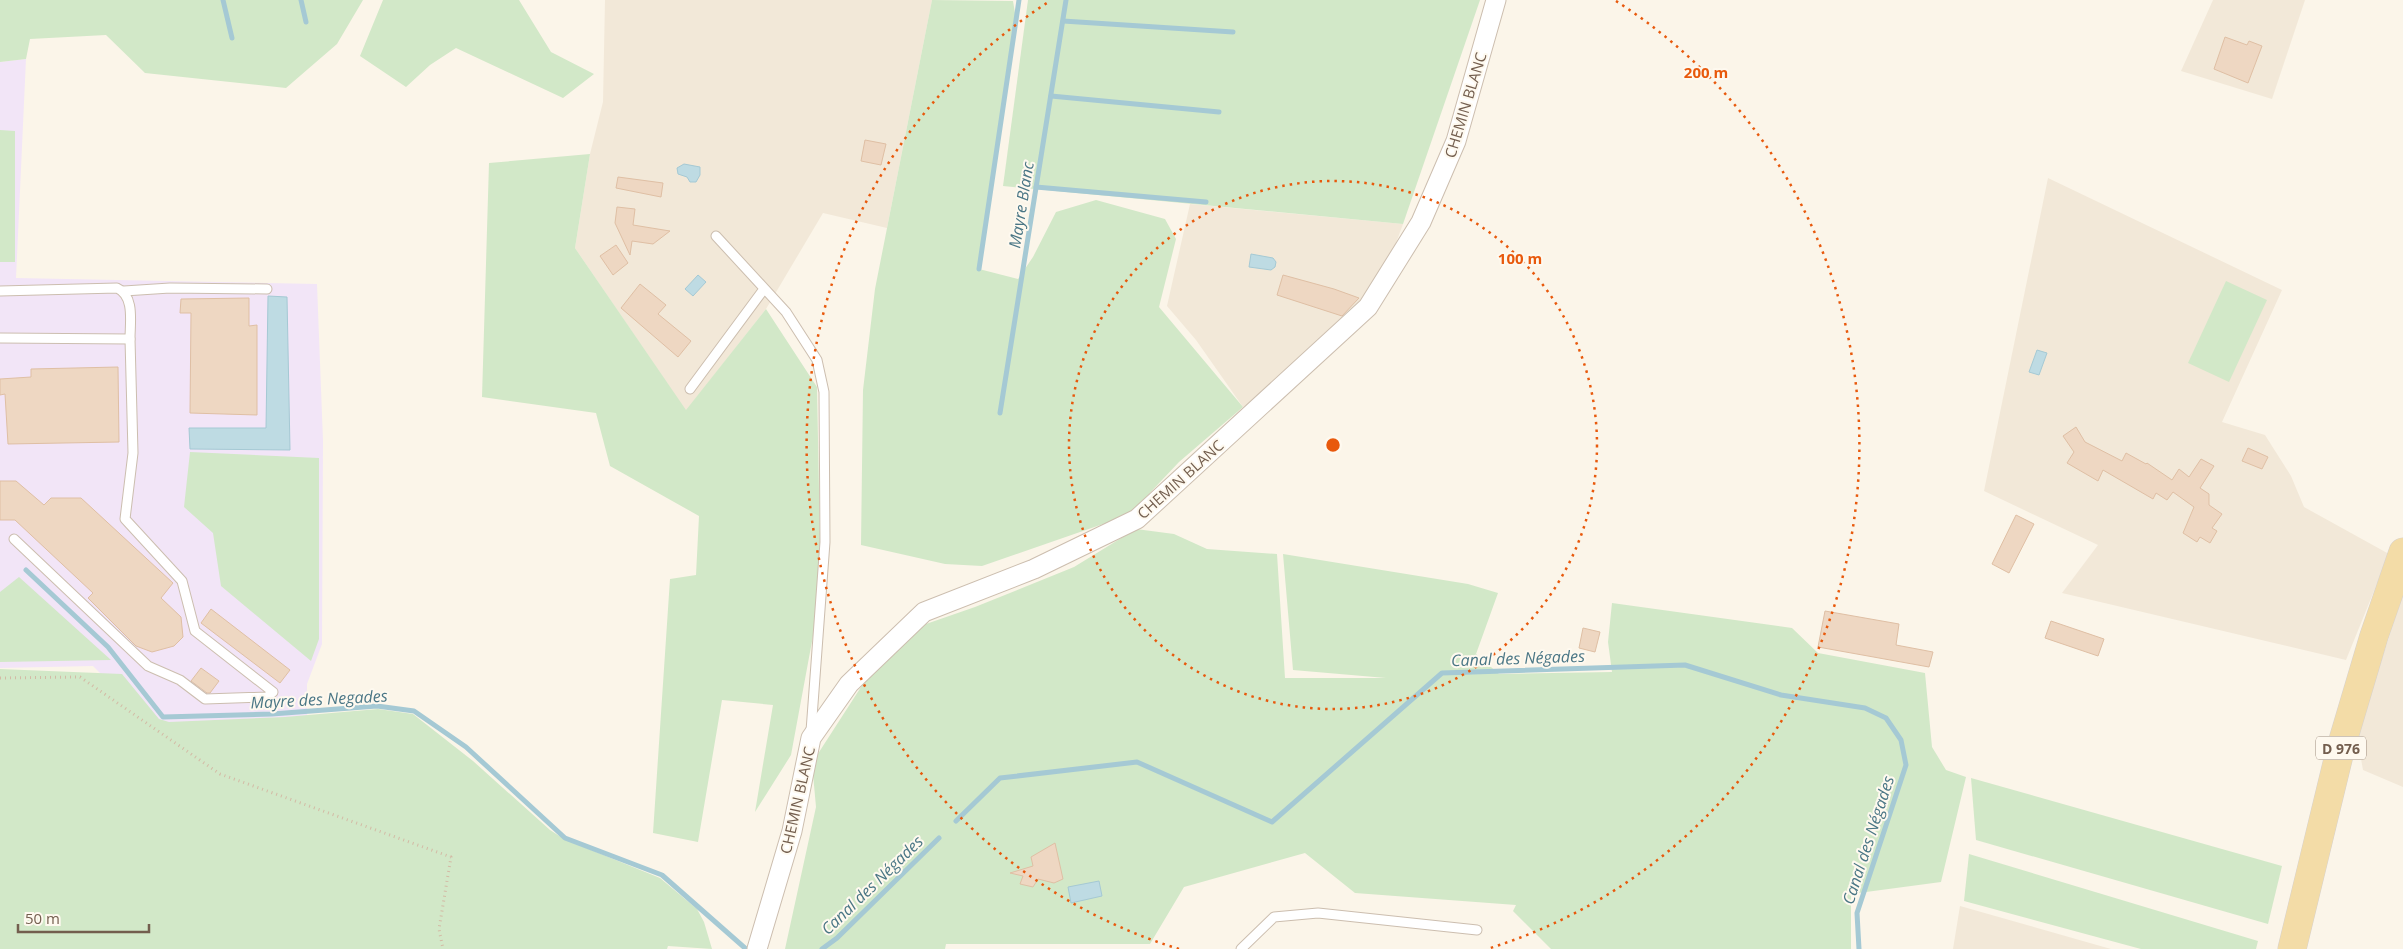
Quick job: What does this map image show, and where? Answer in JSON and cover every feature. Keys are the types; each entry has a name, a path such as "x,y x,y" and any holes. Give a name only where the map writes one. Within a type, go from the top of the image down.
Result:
{"main road":[{"name":"D 976","path":"2292,949 2341,747 2374,636 2403,552"}],"street":[{"name":"CHEMIN BLANC","path":"757,949 792,832 811,738 849,684 924,612 1034,569 1137,519 1368,307 1421,222 1456,141 1496,0"}],"lane":[{"path":"716,236 786,312 817,360 824,392 824,542 811,738"},
{"path":"0,291 108,287 124,291 170,288 267,290"},
{"path":"690,389 764,288"},
{"path":"14,539 148,666 180,680 205,699 268,697 273,692 195,631 182,581 125,519 133,453 128,297 124,291"},
{"path":"0,338 130,339"},
{"path":"1240,949 1274,917 1318,913 1477,930"}],"path":[{"path":"0,678 80,677 220,774 451,858 438,929 443,949"}],"shaded area":[{"path":"605,0 932,0 887,228 823,213 766,309 686,411 575,248 590,154 603,102"},
{"path":"2213,0 2305,0 2272,99 2181,71"},
{"path":"26,59 16,278 317,284 323,441 322,644 307,684 307,728 158,731 93,666 0,668 0,62"},
{"path":"2048,178 2282,290 2222,422 2265,435 2291,476 2304,507 2389,554 2346,660 2062,593 2098,545 1984,491"},
{"path":"1190,204 1403,224 1390,259 1358,311 1268,391 1243,407 1196,340 1167,306"},
{"path":"2403,594 2403,787 2363,770 2357,736"},
{"path":"1960,906 2111,949 1953,949"}],"green space":[{"path":"0,0 363,0 337,44 286,88 145,73 106,35 30,39 26,59 0,62"},
{"path":"383,0 519,0 551,52 594,74 563,98 456,48 430,65 406,87 360,56"},
{"path":"932,0 1013,1 1016,19 979,269 1018,279 1033,257 1056,212 1096,200 1165,219 1176,239 1159,307 1243,407 1179,462 1129,515 982,566 945,564 861,545 863,390 875,289"},
{"path":"1028,0 1480,0 1403,224 1003,186"},
{"path":"0,130 15,131 15,262 0,262"},
{"path":"590,154 575,248 686,410 766,309 817,387 820,542 815,625 791,755 755,812 773,705 722,700 698,842 653,833 670,579 696,575 699,516 610,466 596,413 482,397 489,163"},
{"path":"2226,281 2267,300 2229,382 2188,363"},
{"path":"190,452 319,458 319,639 311,661 221,586 213,533 184,507"},
{"path":"1136,529 1174,534 1207,549 1277,554 1285,678 1386,678 1293,670 1283,554 1468,584 1498,593 1476,654 1499,674 1612,672 1608,642 1612,603 1792,628 1818,653 1925,673 1932,747 1946,770 1966,777 1941,882 1851,894 1851,949 1551,949 1513,911 1516,905 1355,893 1305,853 1184,887 1150,944 946,944 945,949 785,949 816,807 812,763 872,670 926,624 975,607 1074,567"},
{"path":"19,577 111,660 0,662 0,592"},
{"path":"0,669 122,674 159,719 169,722 285,717 378,709 413,714 473,761 550,830 564,839 660,878 697,909 704,922 712,949 668,946 667,949 0,949"},
{"path":"1971,778 2282,866 2268,924 1976,840"},
{"path":"1969,854 2258,941 2256,949 2141,949 1964,901"}],"water":[{"path":"684,164 700,167 700,175 696,182 690,182 687,177 678,174 677,168"},
{"path":"1251,254 1273,258 1276,262 1275,267 1271,270 1249,267"},
{"path":"698,275 706,282 693,296 685,289"},
{"path":"268,296 287,297 290,450 190,449 189,428 266,428"},
{"path":"2037,350 2047,353 2039,375 2029,372"},
{"path":"1099,881 1102,896 1071,903 1068,887"}],"building":[{"path":"2225,37 2247,45 2249,41 2262,46 2248,83 2214,69"},
{"path":"865,140 886,144 881,165 861,161"},
{"path":"618,177 663,183 661,197 616,188"},
{"path":"617,207 635,209 633,225 670,231 653,244 632,241 630,255 615,223"},
{"path":"616,245 628,263 613,275 600,256"},
{"path":"1283,275 1359,298 1342,316 1277,295"},
{"path":"640,284 666,305 658,314 691,341 678,357 621,308"},
{"path":"249,298 249,326 257,325 257,415 190,413 191,313 180,313 181,299"},
{"path":"118,367 119,442 8,444 5,394 0,395 0,379 31,377 31,369"},
{"path":"2076,427 2085,442 2122,461 2126,453 2147,463 2172,480 2179,469 2189,477 2201,459 2214,466 2200,488 2209,494 2209,505 2222,514 2212,528 2217,531 2210,543 2200,537 2197,542 2183,533 2194,507 2173,492 2167,500 2156,493 2153,499 2103,470 2098,481 2067,463 2074,452 2063,436"},
{"path":"2248,448 2268,457 2262,469 2242,461"},
{"path":"0,481 16,481 44,505 51,498 81,498 173,583 161,598 181,617 183,637 174,646 152,652 136,646 88,598 93,593 15,520 0,520"},
{"path":"2016,515 2034,524 2009,573 1992,564"},
{"path":"211,609 290,670 280,683 201,623"},
{"path":"1825,611 1899,624 1896,645 1933,652 1929,667 1818,647"},
{"path":"2051,621 2104,639 2098,656 2045,638"},
{"path":"1583,628 1600,632 1595,652 1579,648"},
{"path":"201,668 219,681 210,693 207,693 191,681"},
{"path":"1055,843 1063,879 1054,883 1038,879 1033,887 1020,884 1023,876 1010,873 1033,866 1031,857"}],"waterway":[{"path":"223,0 232,38"},
{"path":"301,0 306,22"},
{"path":"979,269 1019,0"},
{"name":"Mayre Blanc","path":"1000,413 1066,0"},
{"path":"1063,21 1233,32"},
{"path":"1051,96 1219,112"},
{"path":"1036,187 1206,202"},
{"name":"Mayre des Negades","path":"26,570 108,647 163,717 272,714 377,706 414,711 466,747 565,838 662,875 746,949"},
{"name":"Canal des Négades","path":"956,821 1000,778 1137,762 1272,822 1442,673 1685,665 1781,695 1865,708 1886,718 1901,740 1906,765 1857,913 1859,949"},
{"name":"Canal des Négades","path":"822,949 837,938 939,838"}]}
